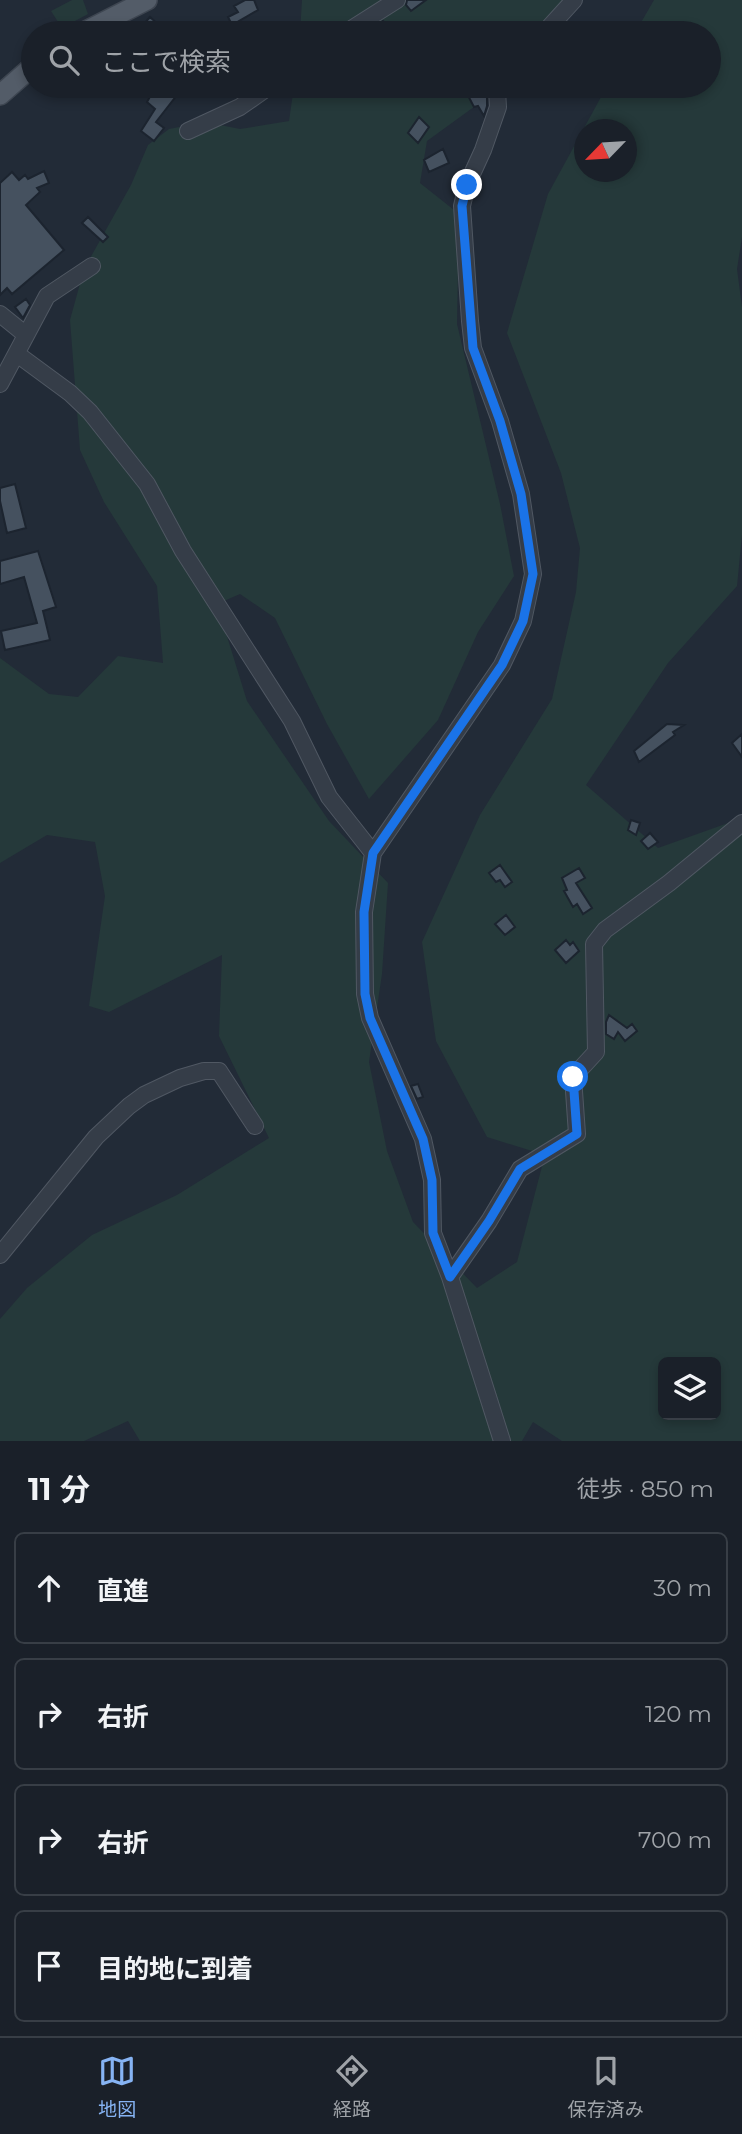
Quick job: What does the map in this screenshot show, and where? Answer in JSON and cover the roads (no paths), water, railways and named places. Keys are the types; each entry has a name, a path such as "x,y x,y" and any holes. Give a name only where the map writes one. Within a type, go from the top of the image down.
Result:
{"main road":[{"path":"106,21 147,0"},
{"path":"0,94 21,76"}],"street":[{"path":"364,21 397,0"},
{"path":"555,21 574,0"},
{"path":"188,131 240,107 253,98"},
{"path":"497,98 498,107 467,185 462,206 469,308 473,348 500,421 521,494 533,574 532,585 523,621 502,665 373,853 364,912 365,994 370,1018 423,1139 432,1180 433,1233 450,1277 502,1441"},
{"path":"0,384 47,296 92,266"},
{"path":"0,314 26,335"},
{"path":"17,354 70,393 90,412 147,484 183,551 292,721 329,797 373,853"},
{"path":"450,1277 489,1221 520,1169 577,1134 573,1077 596,1052 594,944 605,930 669,883 742,823"},
{"path":"0,1255 96,1137 144,1095 180,1078 204,1071 219,1071 255,1126"}]}
